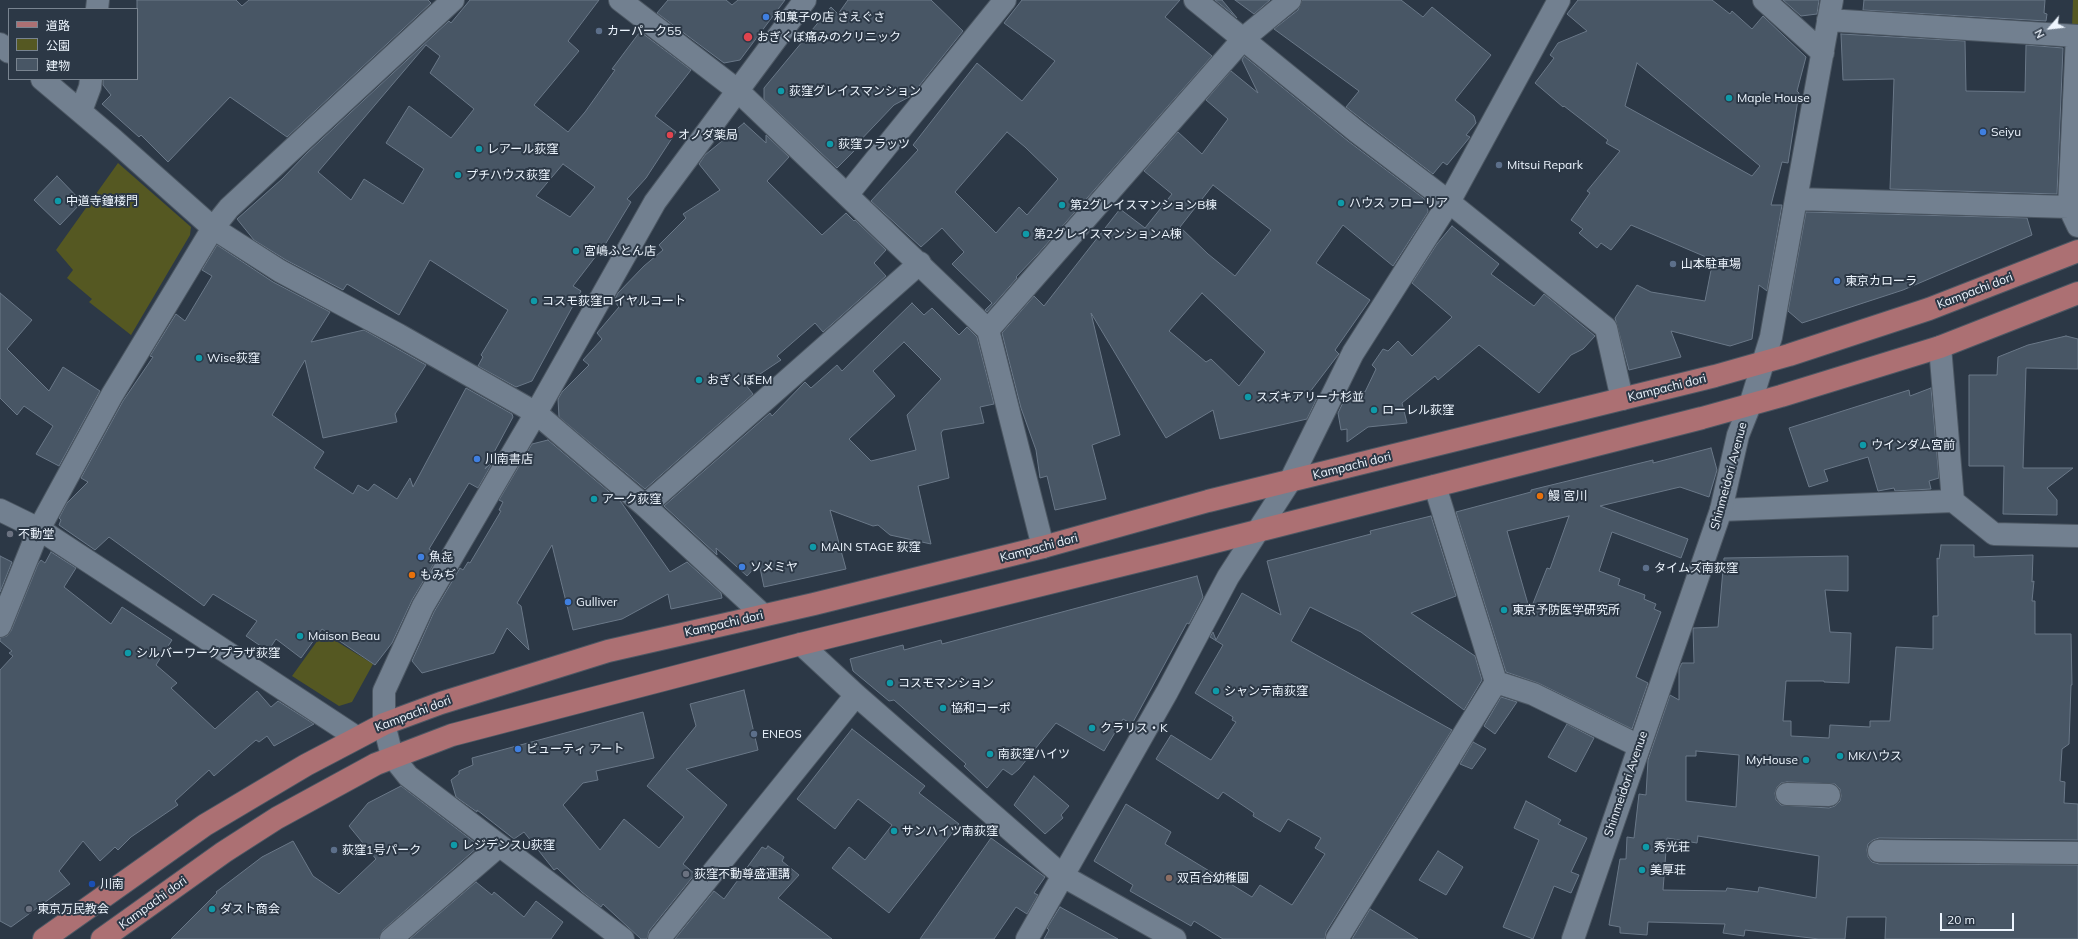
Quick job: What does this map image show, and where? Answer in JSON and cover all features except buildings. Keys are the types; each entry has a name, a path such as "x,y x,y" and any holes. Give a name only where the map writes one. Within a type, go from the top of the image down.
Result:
{"main road":[{"name":"Kampachi dori","path":"44,939 205,825 356,737 384,724 441,703 608,651 762,614 814,604 1043,547 1290,481 1715,376 1762,363 1928,309 2078,251"},
{"name":"Kampachi dori","path":"102,939 224,852 277,818 392,756 452,735 801,644 1259,531 1750,405 1940,347 2078,293"}],"street":[{"path":"0,626 39,529 112,395 213,228 229,208 453,0"},
{"path":"620,0 736,90 920,263 988,330 1043,547"},
{"path":"623,939 408,776 392,756 384,724 384,691 423,606 536,413 655,202 736,90 805,0"},
{"path":"847,195 1005,0"},
{"path":"1195,0 1244,38 1356,131 1449,202 1606,328 1622,399"},
{"path":"988,330 1244,38 1290,0"},
{"path":"1027,939 1167,692 1228,577 1290,481 1353,354 1449,202 1559,0"},
{"path":"1764,0 1824,53"},
{"path":"1796,199 2074,216 2077,36 1830,10"},
{"name":"Shinmeidori Avenue","path":"1573,939 1721,510 1738,435 1750,405 1771,337 1824,53 1830,10"},
{"path":"0,44 8,51"},
{"path":"0,68 8,61"},
{"path":"43,80 213,228 280,271 399,335 536,413 645,506 762,614"},
{"path":"81,112 90,87 91,80"},
{"path":"645,506 920,263"},
{"path":"1940,347 1953,501"},
{"path":"1337,939 1496,682 1436,486"},
{"path":"1721,510 1953,501 1994,534 2078,536"},
{"path":"0,510 39,529 356,737"},
{"path":"801,644 856,695 1063,876 1175,939"},
{"path":"1496,682 1533,694 1639,746"},
{"path":"659,939 856,695"},
{"path":"1787,794 1829,794"},
{"path":"391,939 499,846"},
{"path":"1880,851 2078,852"}],"green space":[{"path":"2073,0 2078,0 2078,28 2072,28"},
{"path":"118,163 191,227 190,235 131,335 89,302 92,299 67,278 73,270 56,250"},
{"path":"323,633 373,664 352,702 339,706 292,676"}],"place":[{"name":"和菓子の店 さえぐさ","path":"766,17"},
{"name":"カーパーク55","path":"599,31"},
{"name":"おぎくぼ痛みのクリニック","path":"748,37"},
{"name":"荻窪グレイスマンション","path":"781,91"},
{"name":"Maple House","path":"1729,98"},
{"name":"Seiyu","path":"1983,132"},
{"name":"オノダ薬局","path":"670,135"},
{"name":"荻窪フラッツ","path":"830,144"},
{"name":"レアール荻窪","path":"479,149"},
{"name":"Mitsui Repark","path":"1499,165"},
{"name":"プチハウス荻窪","path":"458,175"},
{"name":"中道寺鐘楼門","path":"58,201"},
{"name":"ハウス フローリア","path":"1341,203"},
{"name":"第2グレイスマンションB棟","path":"1062,205"},
{"name":"第2グレイスマンションA棟","path":"1026,234"},
{"name":"宮嶋ふとん店","path":"576,251"},
{"name":"山本駐車場","path":"1673,264"},
{"name":"東京カローラ","path":"1837,281"},
{"name":"コスモ荻窪ロイヤルコート","path":"534,301"},
{"name":"Wise荻窪","path":"199,358"},
{"name":"おぎくぼEM","path":"699,380"},
{"name":"スズキアリーナ杉並","path":"1248,397"},
{"name":"ローレル荻窪","path":"1374,410"},
{"name":"ウインダム宮前","path":"1863,445"},
{"name":"川南書店","path":"477,459"},
{"name":"鰻 宮川","path":"1540,496"},
{"name":"アーク荻窪","path":"594,499"},
{"name":"不動堂","path":"10,534"},
{"name":"MAIN STAGE 荻窪","path":"813,547"},
{"name":"魚㐂","path":"421,557"},
{"name":"ソメミヤ","path":"742,567"},
{"name":"タイムズ南荻窪","path":"1646,568"},
{"name":"もみぢ","path":"412,575"},
{"name":"Gulliver","path":"568,602"},
{"name":"東京予防医学研究所","path":"1504,610"},
{"name":"Maison Beau","path":"300,636"},
{"name":"シルバーワークプラザ荻窪","path":"128,653"},
{"name":"コスモマンション","path":"890,683"},
{"name":"シャンテ南荻窪","path":"1216,691"},
{"name":"協和コーポ","path":"943,708"},
{"name":"クラリス・K","path":"1092,728"},
{"name":"ENEOS","path":"754,734"},
{"name":"ビューティ アート","path":"518,749"},
{"name":"南荻窪ハイツ","path":"990,754"},
{"name":"MKハウス","path":"1840,756"},
{"name":"MyHouse","path":"1806,760"},
{"name":"サンハイツ南荻窪","path":"894,831"},
{"name":"レジデンスU荻窪","path":"454,845"},
{"name":"秀光荘","path":"1646,847"},
{"name":"荻窪1号パーク","path":"334,850"},
{"name":"美厚荘","path":"1642,870"},
{"name":"荻窪不動尊盛運講","path":"686,874"},
{"name":"双百合幼稚園","path":"1169,878"},
{"name":"川南","path":"92,884"},
{"name":"東京万民教会","path":"29,909"},
{"name":"ダスト商会","path":"212,909"}]}
